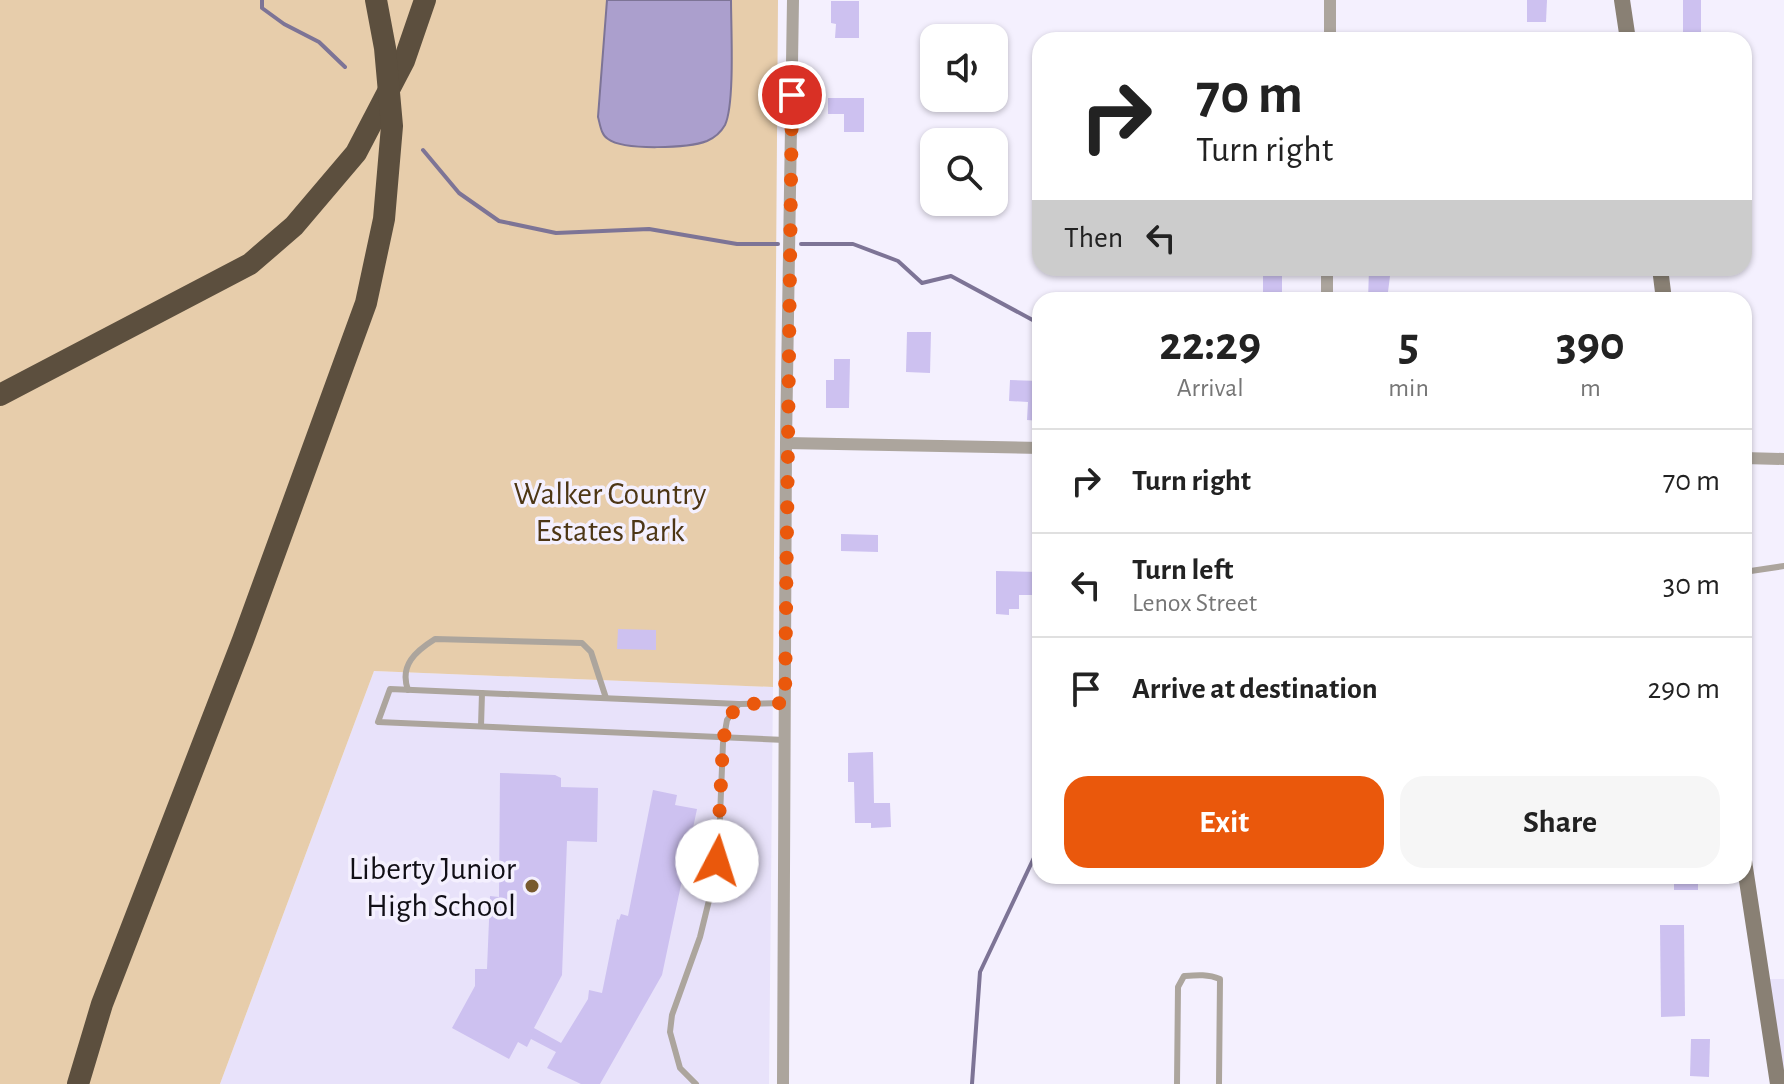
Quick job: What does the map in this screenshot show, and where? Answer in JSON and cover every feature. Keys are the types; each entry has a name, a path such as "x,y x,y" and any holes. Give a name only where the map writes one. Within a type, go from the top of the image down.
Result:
{"highway":[{"path":"78,1084 102,1004 243,640 366,303 384,219 392,126 385,48 376,0"},
{"path":"0,395 250,264 294,226 350,162 404,61 422,10"}],"street":[{"path":"783,1084 786,443 793,0"},
{"path":"1330,0 1330,32"},
{"path":"1622,0 1627,32"},
{"path":"786,443 1032,448"},
{"path":"1752,458 1784,459"},
{"path":"1748,884 1778,1084"}],"lane":[{"path":"1752,571 1784,566"},
{"path":"408,690 405,681 407,663 418,649 435,639 582,643 591,652 606,698"},
{"path":"785,703 739,704 390,689 378,722 785,740"},
{"path":"481,726 482,693"},
{"path":"696,1084 680,1068 670,1032 672,1015 700,937 714,880 724,737 727,720 739,704"},
{"path":"1177,1084 1178,987 1184,976 1197,975 1220,979 1219,1084"}],"shaded area":[{"path":"607,0 731,0 730,100 725,125 715,136 698,143 657,147 616,143 604,135 598,117"},
{"name":"Liberty Junior High School","path":"374,671 773,687 769,1084 220,1084"},
{"path":"1764,979 1784,979 1784,1084"}],"green space":[{"name":"Walker Country Estates Park","path":"0,0 778,0 773,687 374,671 220,1084 0,1084"}],"building":[{"path":"1527,0 1547,0 1546,22 1527,22"},
{"path":"1683,0 1701,0 1701,32 1683,32"},
{"path":"831,1 859,1 859,38 835,38 836,24 831,23"},
{"path":"828,98 864,98 864,132 844,132 844,114 828,114"},
{"path":"1263,276 1282,276 1282,292 1263,292"},
{"path":"1369,276 1390,276 1388,292 1368,292"},
{"path":"907,332 931,332 930,373 906,372"},
{"path":"834,359 850,359 849,408 826,408 826,380 834,380"},
{"path":"1010,380 1032,381 1032,420 1027,420 1028,402 1009,401"},
{"path":"841,534 878,535 878,552 841,551"},
{"path":"996,571 1032,572 1032,595 1019,595 1019,609 1009,609 1009,615 996,614"},
{"path":"618,629 656,630 656,650 617,649"},
{"path":"873,752 874,803 890,803 891,827 871,828 871,823 855,823 854,782 848,782 848,753"},
{"path":"500,773 555,775 561,778 561,787 598,788 597,842 567,841 562,975 534,1028 561,1043 588,999 589,990 602,993 617,919 621,914 628,916 653,790 677,795 675,805 697,809 662,975 600,1084 581,1084 547,1068 556,1052 531,1039 527,1047 518,1042 509,1059 452,1028 475,986 475,969 487,969 490,896 499,897"},
{"path":"1674,884 1698,884 1698,890 1674,890"},
{"path":"1660,925 1684,925 1685,1016 1661,1017"},
{"path":"1691,1039 1710,1039 1709,1077 1690,1076"}],"waterway":[{"path":"262,0 262,8 284,24 319,42 345,67"},
{"path":"423,150 459,193 499,221 556,233 649,229 737,244 778,244"},
{"path":"801,244 853,244 898,261 922,283 951,276 1032,320"},
{"path":"972,1084 980,972 1032,862"}],"place":[{"name":"Liberty Junior High School","path":"532,886"}],"route":[{"path":"717,861 727,720 739,704 785,703 792,95"}]}
